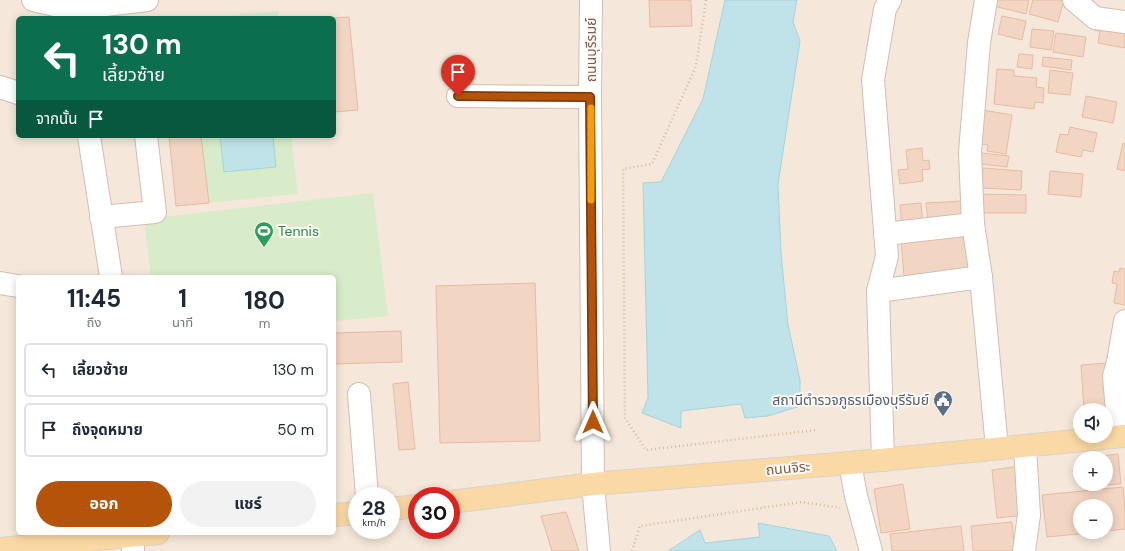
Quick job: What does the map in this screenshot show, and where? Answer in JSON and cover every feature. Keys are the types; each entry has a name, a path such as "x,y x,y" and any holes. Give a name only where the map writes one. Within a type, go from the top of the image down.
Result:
{"main road":[{"name":"ถนนจิระ","path":"460,501 593,484 850,463 1122,436"},
{"path":"336,515 348,514"},
{"path":"0,549 133,540 151,535"}],"street":[{"path":"33,0 72,9 136,7"},
{"name":"ถนนบุรีรมย์","path":"591,0 590,97 593,484 599,551"},
{"path":"883,460 878,291 887,256 873,80 886,9 890,0"},
{"path":"986,0 979,43 970,152 973,224 982,277 997,448"},
{"path":"1074,0 1095,18 1125,22"},
{"path":"0,87 16,92"},
{"path":"458,96 590,97"},
{"path":"90,138 110,275"},
{"path":"101,217 155,212 146,138"},
{"path":"885,234 973,224"},
{"path":"878,291 982,277"},
{"path":"0,283 16,286"},
{"path":"1122,436 1114,376 1125,321"},
{"path":"359,394 366,487"},
{"path":"1024,551 1029,515 1025,446"},
{"path":"850,463 856,496 871,551"}],"path":[{"path":"706,0 696,66 652,164 623,170 625,418 646,450 816,430"},
{"path":"632,551 640,526 802,502 846,509"}],"shaded area":[{"path":"0,0 1125,0 1125,551 0,551"}],"green space":[{"path":"278,11 278,16 227,16"},
{"path":"169,138 291,138 298,194 176,206"},
{"name":"Tennis","path":"373,193 388,316 336,321 336,275 151,275 144,219"}],"water":[{"path":"725,0 797,0 793,22 800,41 778,184 781,253 788,325 800,380 800,406 768,416 745,418 741,404 681,411 681,428 642,413 648,398 643,183 661,182 703,99"},
{"path":"220,138 273,138 276,167 224,172"},
{"path":"758,523 829,536 837,551 668,551 700,530 705,543 760,537"}],"building":[{"path":"649,0 691,0 692,26 650,27"},
{"path":"996,0 1029,0 1026,14 994,6"},
{"path":"1033,0 1064,0 1058,22 1029,14"},
{"path":"1002,16 1026,21 1022,40 998,34"},
{"path":"349,17 358,110 336,112 336,18"},
{"path":"1096,20 1125,25 1125,48 1098,43 1100,31 1094,30"},
{"path":"1032,29 1054,31 1051,50 1030,47"},
{"path":"1056,33 1086,37 1083,57 1053,52"},
{"path":"1019,54 1033,55 1032,69 1017,67"},
{"path":"1043,57 1072,60 1071,70 1042,66"},
{"path":"997,69 1014,70 1014,76 1037,78 1036,87 1044,88 1043,103 1035,102 1034,109 994,104"},
{"path":"1050,70 1073,73 1070,95 1048,93"},
{"path":"1086,96 1117,102 1113,123 1082,117"},
{"path":"983,110 1012,115 1006,154 987,151 988,145 977,144"},
{"path":"1070,127 1097,133 1093,152 1083,150 1081,157 1056,152 1060,134 1068,135"},
{"path":"169,138 201,138 209,203 176,206"},
{"path":"1123,143 1125,144 1125,171 1117,169"},
{"path":"922,148 923,161 929,160 930,169 922,170 923,181 900,184 898,170 908,169 906,150"},
{"path":"981,153 1009,156 1007,167 980,164"},
{"path":"983,168 1022,171 1021,190 982,188"},
{"path":"1050,171 1083,174 1081,197 1048,194"},
{"path":"978,194 1026,195 1026,213 978,213"},
{"path":"962,201 963,222 928,224 926,203"},
{"path":"921,203 923,226 902,228 900,205"},
{"path":"966,233 969,270 904,276 901,239"},
{"path":"1120,268 1125,269 1125,305 1114,303 1117,284 1112,283 1114,271 1119,272"},
{"path":"535,283 540,441 440,443 436,286"},
{"path":"401,331 402,362 336,364 336,333"},
{"path":"1108,363 1111,403 1084,403 1081,365"},
{"path":"408,382 415,449 399,450 393,384"},
{"path":"1118,454 1121,484 1113,484 1113,455"},
{"path":"1021,466 1026,515 997,518 992,470"},
{"path":"903,484 910,529 881,533 874,489"},
{"path":"1123,487 1125,529 1113,530 1113,499 1073,499 1073,534 1047,537 1042,495 1082,491 1113,491 1113,488"},
{"path":"566,512 579,551 552,551 541,516"},
{"path":"1012,522 1015,551 973,551 971,526"},
{"path":"961,526 964,551 892,551 890,534"}],"slow traffic":[{"path":"591,108 591,200"}],"place":[{"name":"Tennis","path":"264,248"},
{"name":"สถานีตำรวจภูธรเมืองบุรีรัมย์","path":"943,417"}],"route":[{"path":"458,96 590,97 593,422"}]}
